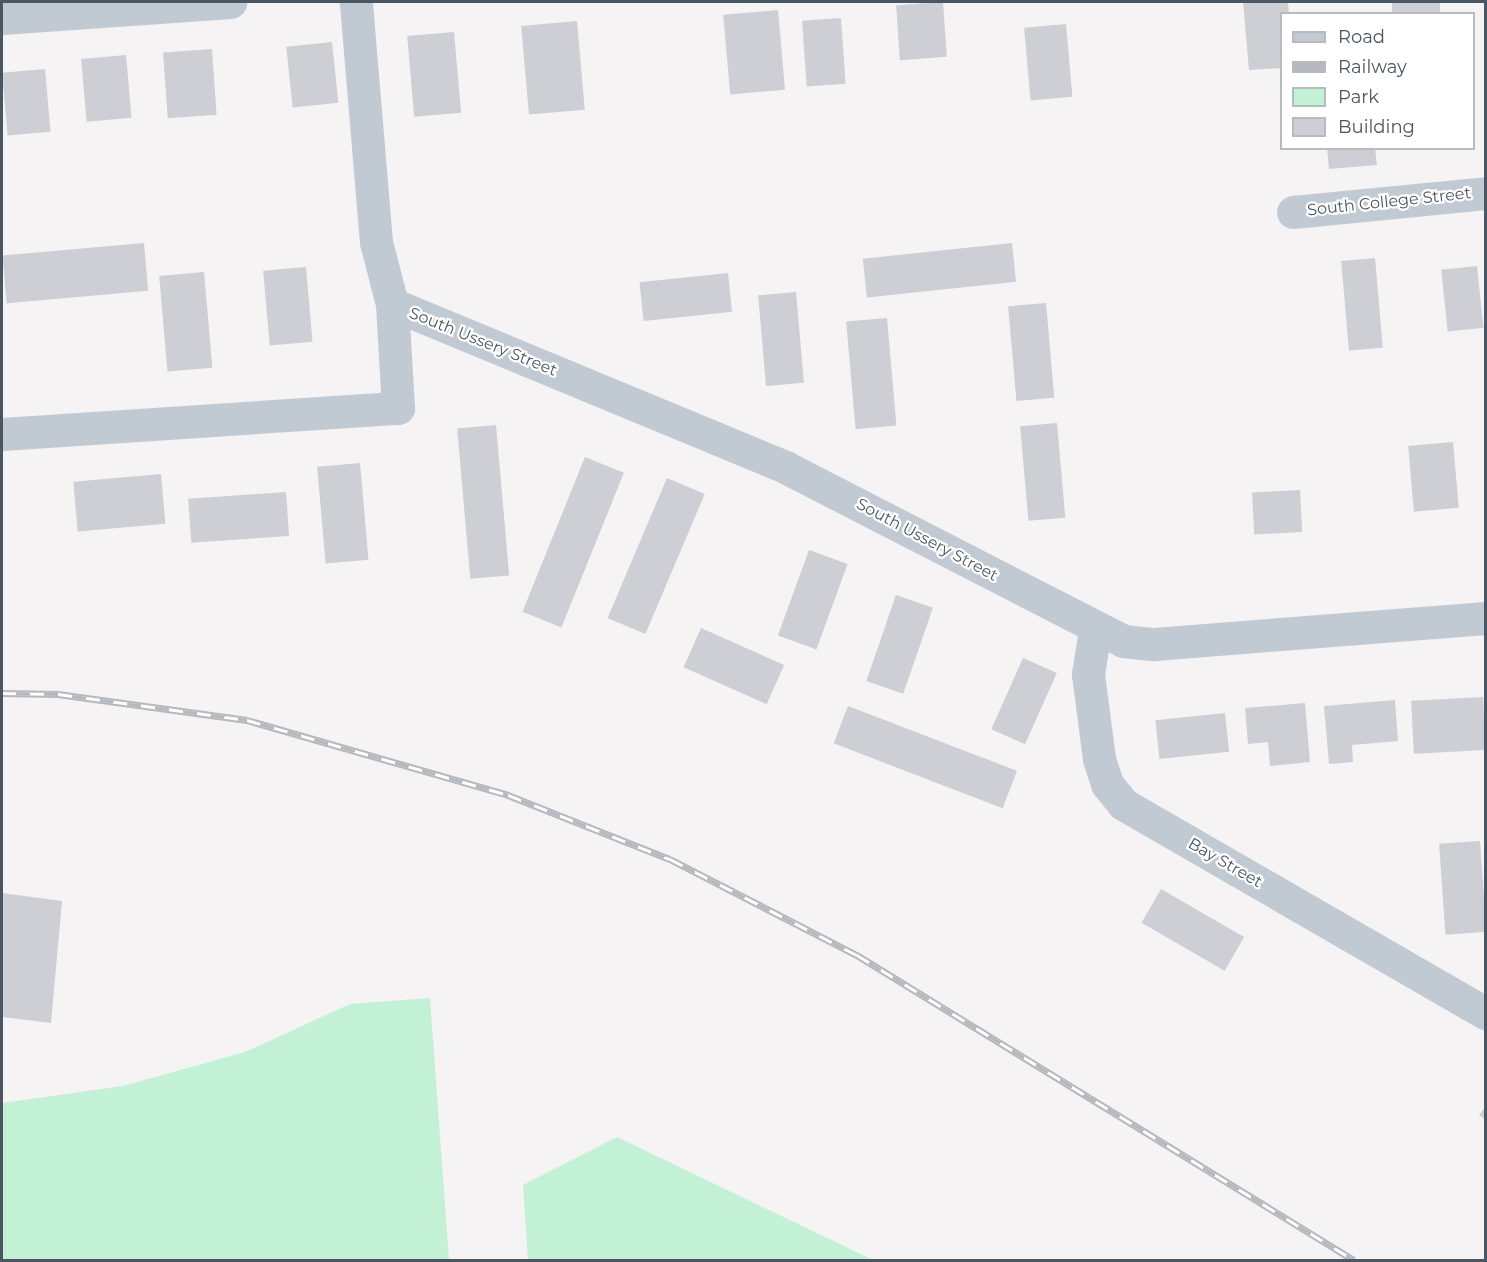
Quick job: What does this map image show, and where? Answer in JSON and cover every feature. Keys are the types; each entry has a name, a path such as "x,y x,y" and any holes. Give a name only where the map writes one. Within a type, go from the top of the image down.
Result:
{"street":[{"path":"2,18 230,2"},
{"name":"South Ussery Street","path":"2,435 398,408 392,304 376,242 356,2"},
{"name":"South College Street","path":"1293,212 1485,193"},
{"name":"South Ussery Street","path":"392,304 787,468 1095,630 1123,641 1154,644 1485,618"},
{"name":"Bay Street","path":"1095,630 1088,674 1099,759 1107,784 1123,804 1485,1014"}],"green space":[{"path":"430,998 449,1260 2,1260 2,1103 123,1086 245,1052 350,1004"},
{"path":"617,1137 873,1260 528,1260 523,1185"}],"building":[{"path":"943,2 947,57 900,60 896,5"},
{"path":"1243,2 1288,2 1289,12 1280,12 1280,68 1249,70"},
{"path":"1392,2 1440,2 1440,12 1392,12"},
{"path":"778,10 785,90 730,94 723,15"},
{"path":"841,18 846,84 807,87 802,21"},
{"path":"577,21 585,110 529,115 521,26"},
{"path":"1066,24 1072,97 1031,100 1024,28"},
{"path":"454,32 461,113 414,117 407,36"},
{"path":"332,42 338,103 293,107 286,47"},
{"path":"212,49 217,115 168,118 163,52"},
{"path":"126,55 131,118 87,122 81,59"},
{"path":"45,69 50,132 8,136 2,73"},
{"path":"1327,150 1375,150 1377,165 1329,169"},
{"path":"144,243 148,291 7,303 3,255"},
{"path":"1012,243 1016,282 867,297 863,259"},
{"path":"1375,258 1383,348 1349,351 1341,261"},
{"path":"1477,266 1483,328 1448,331 1441,270"},
{"path":"306,267 313,342 270,345 263,271"},
{"path":"204,272 212,368 168,372 159,276"},
{"path":"728,273 732,312 644,321 639,282"},
{"path":"796,292 804,383 766,386 758,295"},
{"path":"1046,303 1054,398 1016,401 1008,306"},
{"path":"887,318 896,426 856,429 846,322"},
{"path":"1057,423 1065,518 1028,521 1020,426"},
{"path":"496,425 509,575 470,579 457,428"},
{"path":"1453,442 1459,508 1414,512 1408,446"},
{"path":"585,457 624,473 561,628 522,612"},
{"path":"360,463 368,560 326,563 317,467"},
{"path":"161,474 165,524 78,531 73,482"},
{"path":"667,478 705,494 645,634 608,618"},
{"path":"1300,490 1302,532 1254,534 1252,493"},
{"path":"286,492 289,536 191,543 188,499"},
{"path":"809,550 848,564 816,650 778,636"},
{"path":"896,595 933,608 903,694 866,681"},
{"path":"701,628 784,665 767,704 684,667"},
{"path":"1023,658 1057,673 1025,744 991,729"},
{"path":"1483,697 1486,750 1414,754 1411,701"},
{"path":"1395,700 1398,741 1352,745 1353,762 1329,764 1324,706"},
{"path":"1305,703 1310,762 1270,766 1268,742 1248,744 1245,708"},
{"path":"848,706 1017,771 1003,808 834,743"},
{"path":"1225,713 1229,752 1159,759 1155,720"},
{"path":"1480,841 1486,932 1445,935 1439,844"},
{"path":"1161,889 1244,937 1225,971 1142,923"},
{"path":"2,893 62,901 51,1023 2,1017"},
{"path":"1486,1106 1486,1120 1479,1115"}],"railway":[{"path":"2,693 58,694 247,720 508,795 670,859 857,955 1354,1260"}]}
